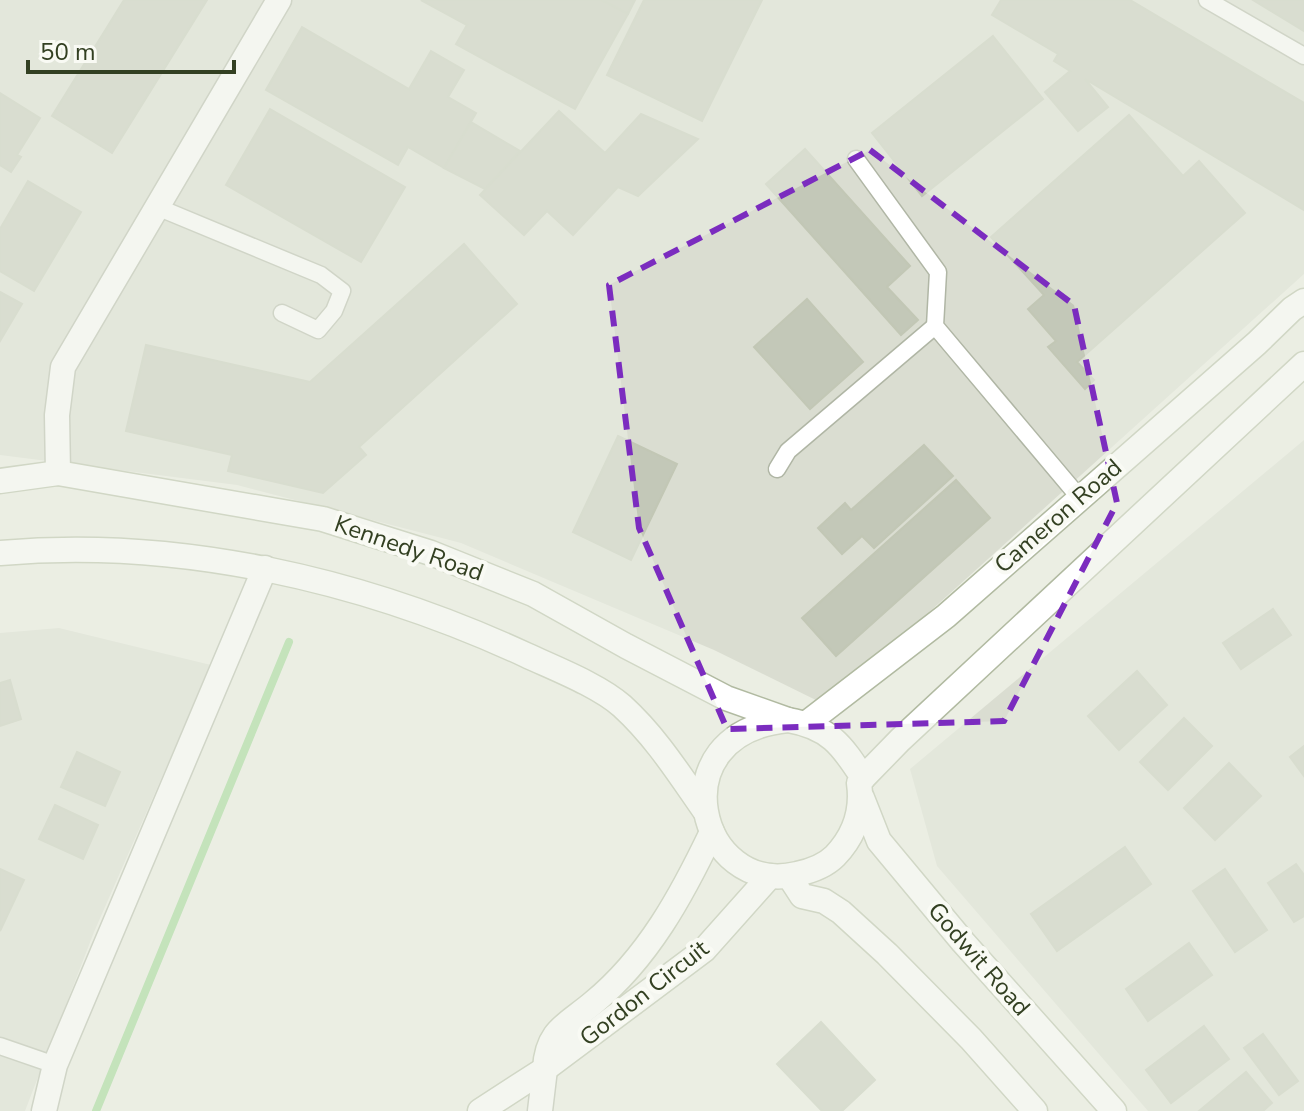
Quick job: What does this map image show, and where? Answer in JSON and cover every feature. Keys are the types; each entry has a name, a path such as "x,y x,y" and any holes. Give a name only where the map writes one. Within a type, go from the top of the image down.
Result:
{"main road":[{"path":"58,473 57,415 63,367 279,0"},
{"name":"Cameron Road","path":"798,722 946,616 1304,301"},
{"path":"0,553 38,549 139,552 265,568 385,600 478,633 574,678 620,704 660,744 730,856 741,865 779,876 812,871 832,859 848,841 858,819 862,787 900,740 1304,364"},
{"name":"Kennedy Road","path":"0,481 58,473 323,519 431,553 533,594 726,698 798,722"},
{"path":"44,1111 55,1065 265,568"},
{"path":"708,822 705,788 712,765 725,745 743,731 765,722 798,722 837,741 862,787"},
{"name":"Godwit Road","path":"862,787 879,841 963,942 1114,1111"},
{"name":"Gordon Circuit","path":"545,1069 546,1053 559,1029 592,1004 644,949 682,894 708,822"},
{"path":"779,876 802,896 824,901 841,912 887,954 971,1039 1035,1111"},
{"name":"Gordon Circuit","path":"480,1111 545,1069 704,950 779,876"},
{"path":"540,1111 545,1069"}],"lane":[{"path":"1207,0 1304,56"},
{"path":"856,159 938,272 935,326 1079,497"},
{"path":"157,207 321,275 342,291 334,311 318,330 282,313"},
{"path":"777,469 788,451 935,326"},
{"path":"0,1046 55,1065"}],"highlighted area":[{"path":"870,150 1074,305 1117,503 1004,721 727,729 639,528 609,285"}],"shaded area":[{"path":"0,0 1304,0 1304,274 826,705 714,650 461,543 237,485 0,455"},
{"path":"1304,440 1304,1111 1148,1111 937,866 910,769"},
{"path":"59,628 211,665 94,932 25,1111 0,1111 0,633"}],"building":[{"path":"124,0 207,0 112,153 52,116"},
{"path":"421,0 602,0 628,14 575,109 456,44 467,25"},
{"path":"602,0 635,0 628,14"},
{"path":"644,0 762,0 702,121 607,75"},
{"path":"1001,0 1130,0 1304,103 1304,210 1085,79 1108,107 1078,131 1045,92 1070,71 1054,61 1058,54 992,15"},
{"path":"1253,0 1304,0 1304,31"},
{"path":"302,27 409,89 431,51 464,70 448,97 476,113 444,168 408,147 398,165 266,90"},
{"path":"993,36 1043,99 922,196 872,133"},
{"path":"0,93 40,118 17,155 21,157 11,172 0,165"},
{"path":"270,109 405,187 361,262 226,185"},
{"path":"559,111 605,153 641,114 698,139 638,196 618,187 573,235 547,211 524,235 480,195"},
{"path":"1129,115 1183,176 1199,161 1245,213 1077,362 1094,380 1085,389 1048,347 1056,341 1028,309 1044,295 991,237"},
{"path":"471,122 520,151 485,189 444,168"},
{"path":"805,149 910,266 887,287 918,320 901,335 766,184"},
{"path":"28,181 81,212 34,291 0,271 0,229"},
{"path":"464,244 517,304 359,447 366,455 323,493 228,471 232,455 126,431 146,345 310,382"},
{"path":"0,292 22,304 0,341"},
{"path":"807,299 863,362 810,409 754,347"},
{"path":"618,436 677,464 631,560 573,532"},
{"path":"924,445 953,476 874,548 862,536 842,554 818,528 845,503 851,510"},
{"path":"956,480 990,518 836,656 802,618"},
{"path":"1273,609 1291,635 1241,669 1223,643"},
{"path":"1137,671 1167,705 1119,750 1088,716"},
{"path":"10,680 21,719 0,726 0,683"},
{"path":"1184,718 1212,746 1168,790 1140,762"},
{"path":"1304,746 1304,776 1290,757"},
{"path":"77,752 120,772 105,806 61,787"},
{"path":"1229,763 1261,796 1215,840 1184,808"},
{"path":"55,805 98,825 83,859 39,839"},
{"path":"1125,847 1151,884 1057,951 1031,914"},
{"path":"1296,864 1304,875 1304,916 1294,922 1268,883"},
{"path":"0,869 24,880 0,931"},
{"path":"1225,869 1267,930 1235,952 1193,891"},
{"path":"1189,943 1212,975 1148,1021 1126,989"},
{"path":"821,1022 875,1080 842,1111 822,1111 777,1064"},
{"path":"1204,1026 1229,1059 1171,1103 1146,1070"},
{"path":"1263,1034 1298,1081 1279,1095 1244,1048"},
{"path":"1246,1072 1272,1103 1263,1111 1199,1111"}],"waterway":[{"path":"96,1111 289,642"}]}
